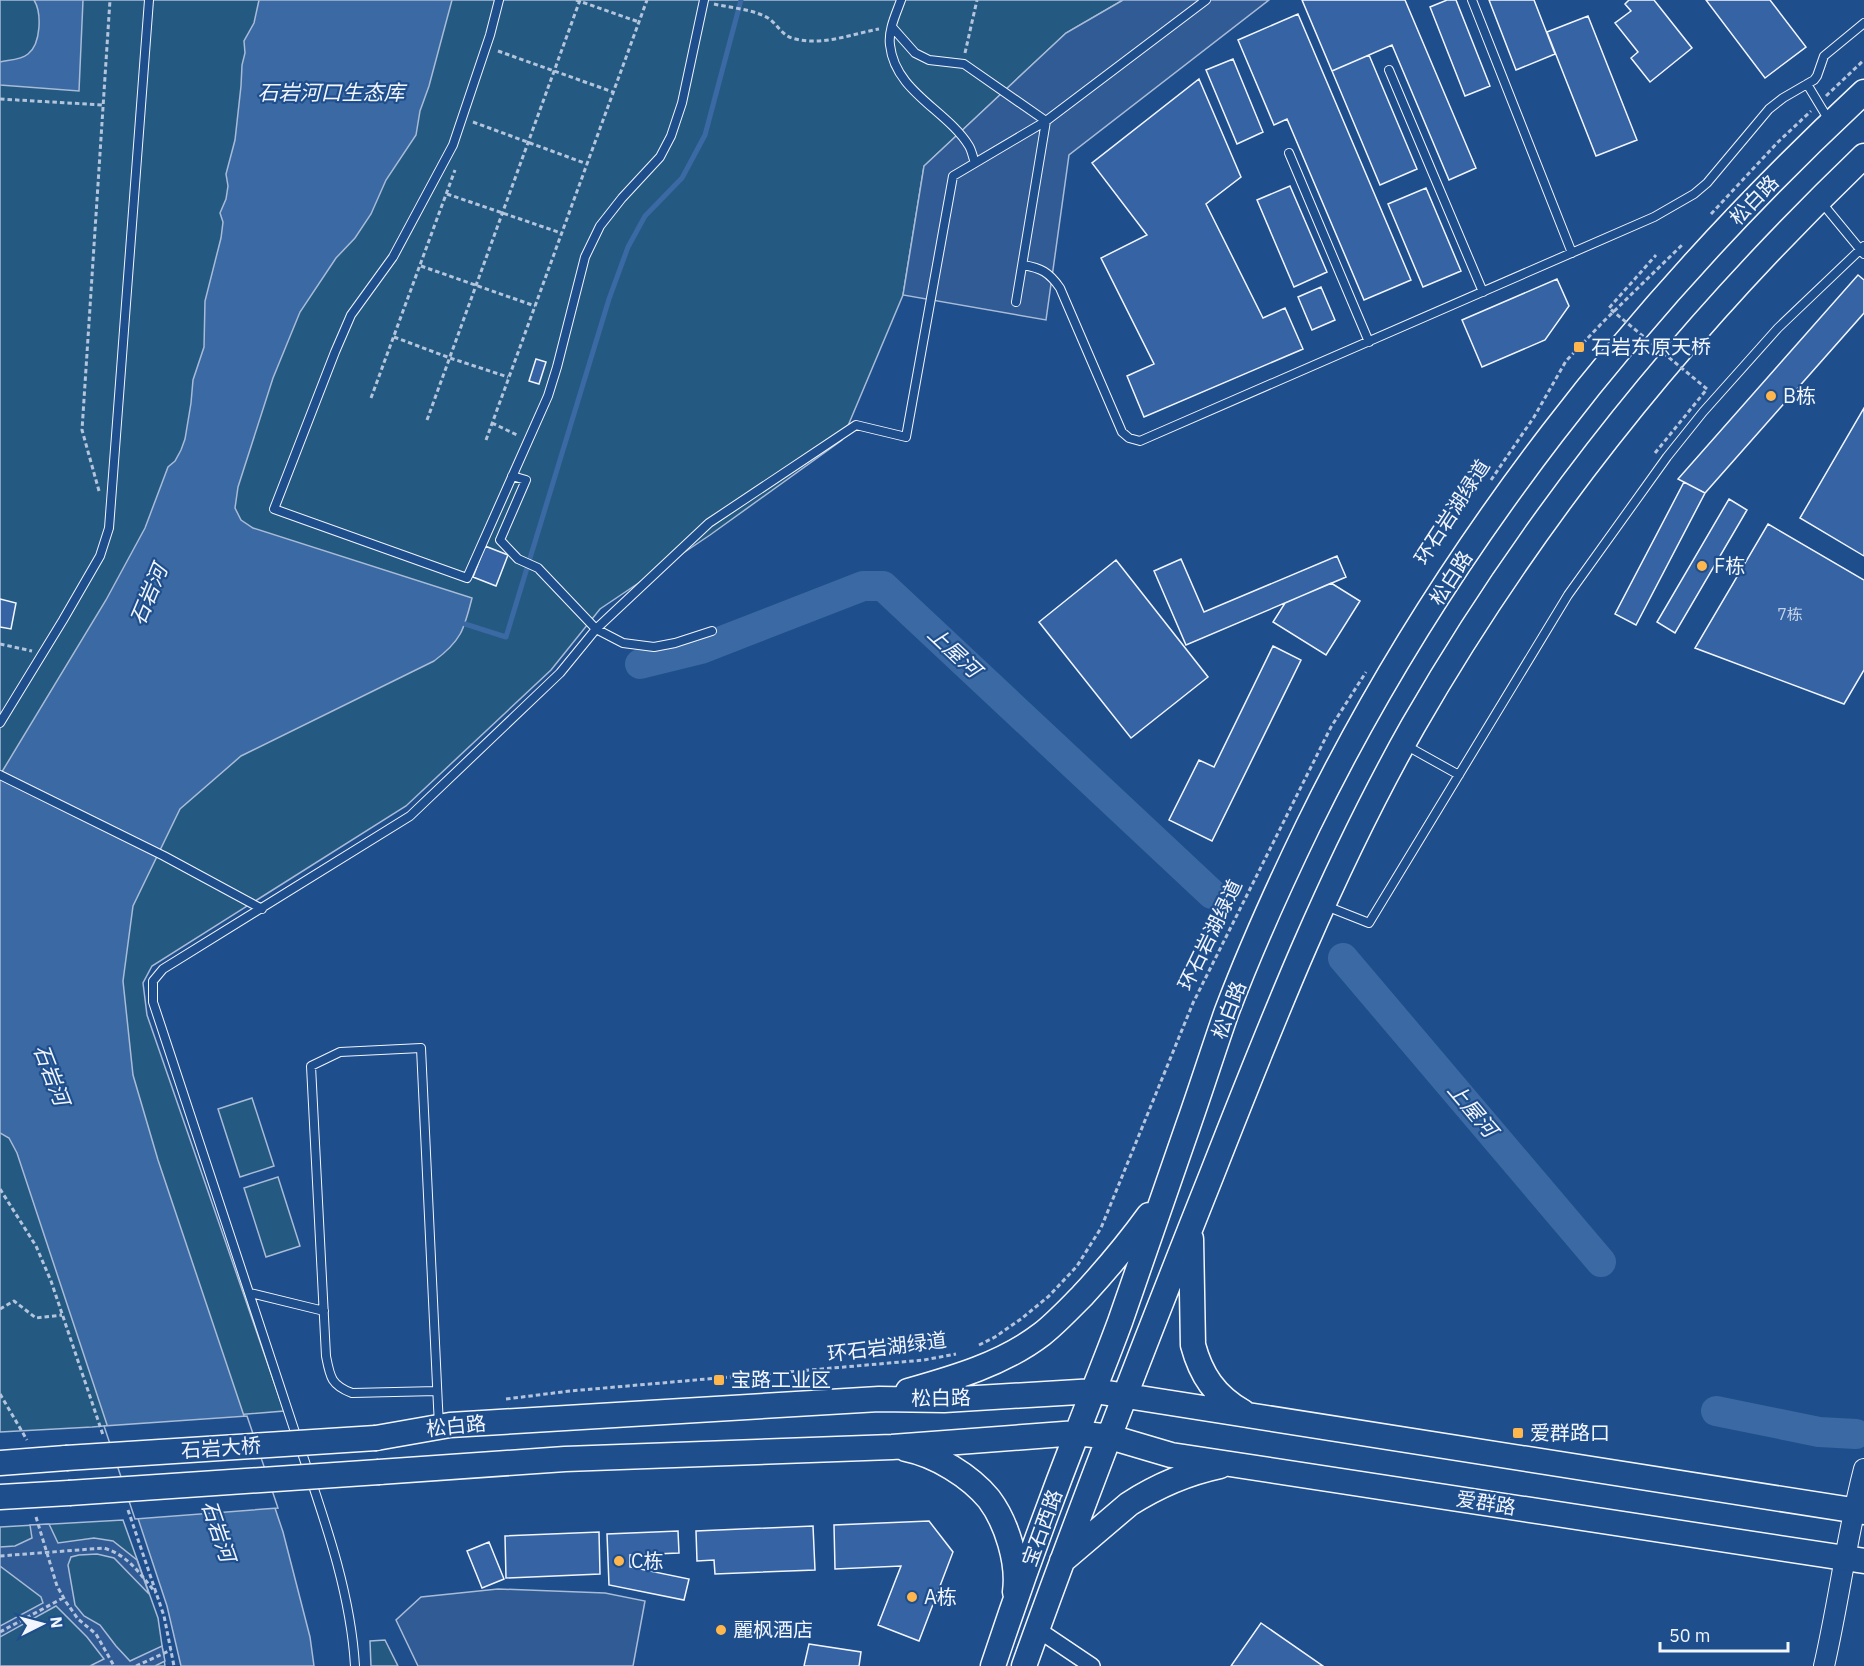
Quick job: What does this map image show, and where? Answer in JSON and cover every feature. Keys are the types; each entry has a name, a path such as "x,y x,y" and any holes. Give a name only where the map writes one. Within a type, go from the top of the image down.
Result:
{"main road":[{"name":"松白路","path":"376,1438 439,1427 879,1399 945,1400 1095,1391 1227,1011 1280,885 1341,763 1408,644 1470,548 1523,474 1624,345 1741,213 1864,92"},
{"path":"1110,1437 1282,997 1322,905 1350,844 1447,668 1483,611 1566,492 1659,374 1712,312 1819,199 1864,156"},
{"path":"879,1399 940,1383 974,1371 1012,1353 1042,1334 1068,1311 1123,1250 1167,1188"},
{"path":"1190,1228 1193,1345 1197,1360 1207,1381 1221,1397 1254,1416"},
{"path":"1095,1391 1859,1511"},
{"name":"宝石西路","path":"993,1666 1077,1433 1095,1391"},
{"name":"松白路","path":"379,1472 565,1459 892,1447 1077,1433 1110,1437"},
{"name":"宝石西路","path":"1023,1666 1060,1563 1110,1437"},
{"name":"爱群路","path":"1110,1437 1171,1455 1855,1560"},
{"name":"石岩大桥","path":"0,1463 376,1438"},
{"path":"892,1447 910,1450 940,1461 975,1485 989,1500 1000,1518 1010,1547 1016,1585 1013,1607"},
{"path":"1060,1563 1129,1504 1155,1488 1201,1470 1234,1464"},
{"name":"石岩大桥","path":"0,1497 379,1472"}],"street":[{"path":"1824,1666 1855,1560 1864,1469"},
{"path":"1037,1629 1092,1666"}],"lane":[{"path":"0,723 100,556 109,528 149,0"},
{"path":"499,0 490,35 453,145 393,257 351,315 274,509 467,578 548,396 585,257 600,226 660,157 671,136 682,103 704,1"},
{"path":"901,0 892,27 890,45 896,65 910,88 952,125 970,147 975,163"},
{"path":"355,1666 350,1623 332,1549 153,1002 153,981 163,969 410,816 560,673 596,629 709,524 856,425 906,437 953,176 1046,121 1206,0"},
{"path":"1473,0 1572,253"},
{"path":"1023,265 1038,267 1054,279 1060,288 1122,432 1129,438 1140,441 1654,217 1694,194 1707,183 1770,109 1817,76 1824,56 1864,23"},
{"path":"892,27 915,53 929,60 964,64 1046,121"},
{"path":"1389,70 1483,292"},
{"path":"1807,84 1831,123"},
{"path":"1016,302 1046,121"},
{"path":"1289,153 1369,342"},
{"path":"1322,905 1369,923 1568,594 1667,456 1778,328 1863,250 1819,199"},
{"path":"512,476 526,480 500,540 518,559 538,568 596,629 623,643 654,647 712,631"},
{"path":"1404,743 1459,775"},
{"path":"0,775 164,856 262,909"},
{"path":"437,1390 352,1393 341,1389 329,1374 326,1356 311,1066 340,1052 421,1048 439,1427"},
{"path":"250,1293 324,1311"}],"path":[{"path":"100,495 82,430 110,0"},
{"path":"427,420 579,0 639,22"},
{"path":"486,440 647,0"},
{"path":"964,64 966,44 977,0"},
{"path":"704,1 756,13 778,26 786,35 811,41 823,41 892,27"},
{"path":"501,41 498,51 613,92"},
{"path":"1834,89 1864,60"},
{"path":"0,99 103,105"},
{"path":"476,112 472,122 587,164"},
{"path":"1705,219 1805,117"},
{"path":"371,398 457,163"},
{"path":"446,194 561,234"},
{"name":"环石岩湖绿道","path":"1489,482 1534,417 1566,361 1681,245"},
{"path":"1655,453 1707,389 1609,308 1656,255"},
{"path":"420,266 535,306"},
{"path":"394,337 508,377"},
{"path":"492,423 528,440"},
{"path":"0,644 43,654"},
{"name":"环石岩湖绿道","path":"974,1347 995,1337 1049,1296 1077,1266 1101,1228 1193,1003 1331,727 1369,668"},
{"path":"0,1189 36,1246 51,1281 106,1444"},
{"path":"0,1309 14,1300 36,1318 62,1315"},
{"name":"环石岩湖绿道","path":"497,1400 570,1391 913,1361 964,1352"},
{"path":"0,1394 27,1440"},
{"path":"125,1501 164,1616 174,1666"},
{"path":"36,1517 57,1586 63,1598 78,1619 96,1634 114,1666"},
{"path":"0,1556 104,1548 117,1552 131,1562 157,1594"},
{"path":"0,1632 63,1598"},
{"path":"136,1666 171,1650"}],"shaded area":[{"path":"0,0 1123,0 1066,33 924,166 903,295 842,440 710,535 600,609 551,670 406,806 152,966 143,983 147,1015 284,1411 0,1432"},
{"path":"1123,0 1269,0 1069,155 1046,320 903,295 924,166 1066,33"},
{"path":"252,1098 274,1166 240,1177 218,1109"},
{"path":"278,1177 300,1246 266,1257 244,1188"},
{"path":"123,1520 158,1618 165,1666 0,1666 0,1527"},
{"path":"49,1524 58,1543 94,1538 113,1541 137,1560 149,1594 114,1558 97,1554 71,1557 68,1565 75,1605 84,1616 100,1625 130,1661 162,1646 165,1661 155,1666 90,1666 104,1659 87,1637 56,1606 0,1637 0,1626 43,1603 41,1597 0,1566 0,1547 15,1546 32,1538 30,1525"},
{"path":"498,1589 605,1593 645,1601 633,1666 418,1666 396,1620 421,1597"},
{"path":"385,1640 398,1666 371,1666 370,1641"}],"water":[{"path":"34,0 83,0 79,91 0,85 0,62 25,56 36,43 39,20"},
{"path":"259,0 452,0 420,111 416,135 386,180 371,214 355,238 336,258 300,312 273,378 238,487 235,508 241,520 253,528 472,598 456,641 434,661 241,756 180,809 133,906 123,981 133,1075 158,1160 283,1532 310,1637 314,1666 181,1666 167,1606 17,1153 9,1138 0,1133 0,775 106,600 145,528 168,467 175,461 185,439 193,380 204,347 205,301 221,238 223,222 220,213 226,199 228,186 226,174 235,140 245,53 244,41 254,23"}],"pier":[{"path":"247,1416 278,1508 135,1519 104,1426"}],"building":[{"path":"1302,0 1405,0 1476,168 1449,180 1392,45 1332,71"},
{"path":"1447,0 1456,0 1490,86 1465,96 1430,7"},
{"path":"1489,0 1534,0 1555,54 1516,70"},
{"path":"1629,0 1654,0 1692,48 1650,82 1631,58 1638,52 1615,23 1631,11 1625,4"},
{"path":"1706,0 1770,0 1806,47 1765,78"},
{"path":"1298,14 1411,280 1364,300 1287,119 1274,125 1238,40"},
{"path":"1588,16 1637,140 1596,156 1547,32"},
{"path":"1369,55 1417,169 1380,185 1332,71"},
{"path":"1233,59 1263,132 1237,144 1206,70"},
{"path":"1199,79 1241,177 1206,204 1263,318 1285,308 1303,349 1144,417 1127,376 1154,364 1101,258 1147,235 1092,163"},
{"path":"1290,186 1327,272 1294,287 1257,200"},
{"path":"1426,188 1461,271 1423,287 1388,204"},
{"name":"B栋","path":"1858,275 1864,280 1864,313 1705,493 1678,479"},
{"path":"1557,279 1569,306 1545,340 1482,367 1462,320"},
{"path":"1321,287 1335,320 1312,330 1298,297"},
{"path":"536,359 546,362 539,384 529,381"},
{"path":"1864,408 1864,556 1800,518"},
{"path":"1684,482 1705,493 1636,625 1615,614"},
{"name":"F栋","path":"1729,499 1747,510 1675,633 1657,622"},
{"path":"1768,524 1864,580 1864,670 1844,704 1695,648"},
{"path":"485,546 508,555 496,586 473,577"},
{"path":"1337,556 1346,577 1186,645 1154,571 1181,559 1204,612"},
{"path":"1116,560 1208,677 1131,738 1039,622"},
{"path":"1331,583 1360,601 1326,655 1273,622 1285,603"},
{"path":"0,599 16,603 11,629 0,627"},
{"path":"1273,646 1301,660 1212,841 1169,820 1199,760 1214,767"},
{"name":"A栋","path":"929,1521 953,1552 919,1641 878,1625 901,1566 835,1569 834,1525"},
{"path":"813,1526 815,1570 715,1574 714,1560 697,1561 696,1531"},
{"name":"C栋","path":"678,1531 679,1553 630,1555 630,1567 689,1579 684,1600 609,1585 607,1534"},
{"path":"599,1532 600,1574 506,1578 505,1536"},
{"path":"489,1542 504,1579 482,1588 467,1551"},
{"path":"1261,1623 1323,1666 1231,1666"},
{"path":"809,1644 861,1652 859,1666 804,1666"}],"waterway":[{"path":"465,624 506,637 609,299 628,247 645,216 682,178 705,135 741,0"},
{"name":"上屋河","path":"640,664 701,649 863,586 883,586 1212,894"},
{"name":"上屋河","path":"1343,958 1601,1262"},
{"name":"上屋河","path":"1716,1411 1819,1432 1856,1434"}],"place":[{"name":"石岩东原天桥","path":"1579,347"},
{"name":"B栋","path":"1771,396"},
{"name":"F栋","path":"1702,566"},
{"name":"宝路工业区","path":"719,1380"},
{"name":"爱群路口","path":"1518,1433"},
{"name":"C栋","path":"619,1561"},
{"name":"A栋","path":"912,1597"},
{"name":"麗枫酒店","path":"721,1630"}],"water label":[{"name":"石岩河口生态库","path":"331,93"},
{"name":"石岩河","path":"149,595"},
{"name":"石岩河","path":"51,1075"},
{"name":"石岩河","path":"218,1531"}]}
